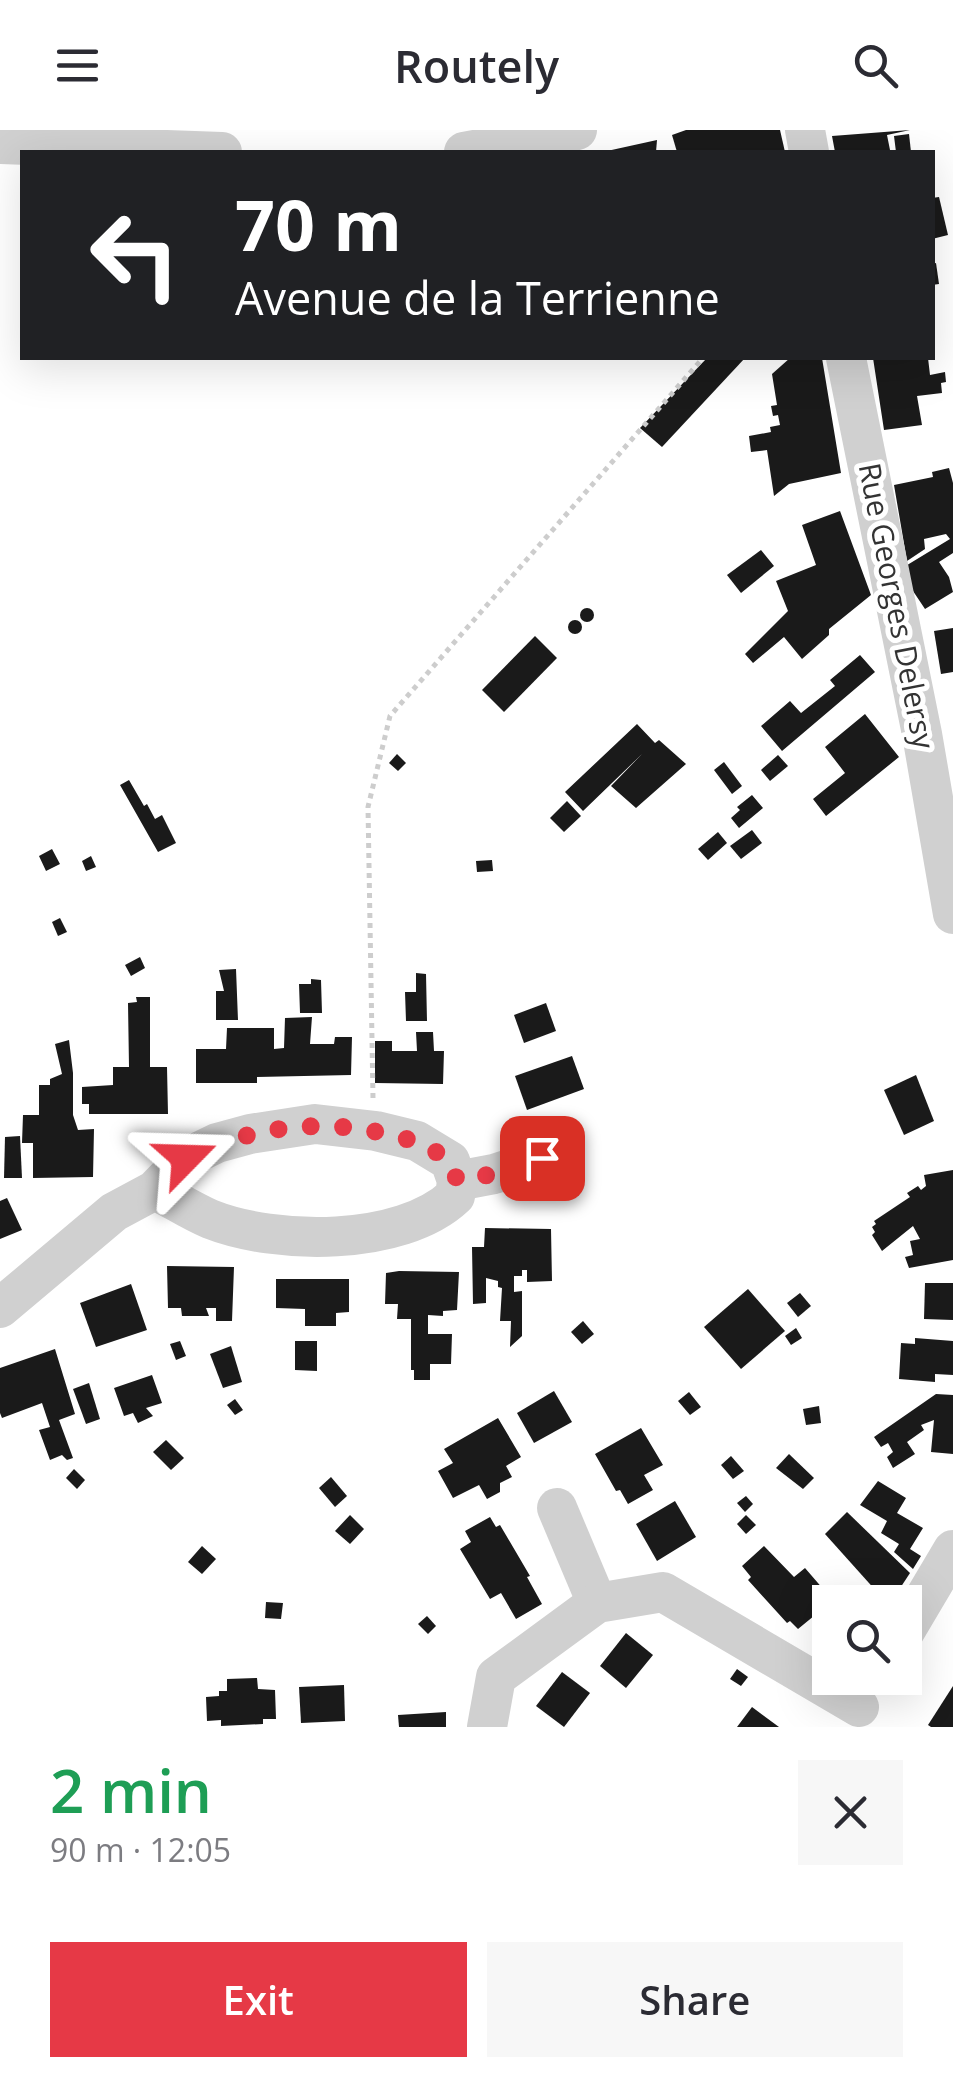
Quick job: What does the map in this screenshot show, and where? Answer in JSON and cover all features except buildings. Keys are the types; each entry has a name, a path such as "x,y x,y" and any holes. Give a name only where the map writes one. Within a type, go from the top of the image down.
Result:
{"street":[{"path":"474,150 577,130"},
{"path":"0,144 166,150"},
{"name":"Rue Georges Delersy","path":"846,360 922,734 953,914"},
{"path":"0,1308 114,1212 155,1190 186,1158 233,1139 315,1124 376,1130 417,1141 450,1161 457,1180 455,1196 433,1212 372,1231 317,1237 273,1233 210,1219 155,1190"},
{"path":"457,1180 494,1174 542,1158"},
{"path":"557,1508 597,1603"},
{"path":"922,1602 953,1550"},
{"path":"488,1727 496,1676 597,1603 663,1592 861,1704"}],"path":[{"path":"376,1130 368,806 390,716 701,360"}],"route":[{"path":"186,1158 217,1143 250,1134 315,1124 376,1130 417,1141 450,1161 457,1180 494,1174 542,1158"}]}
